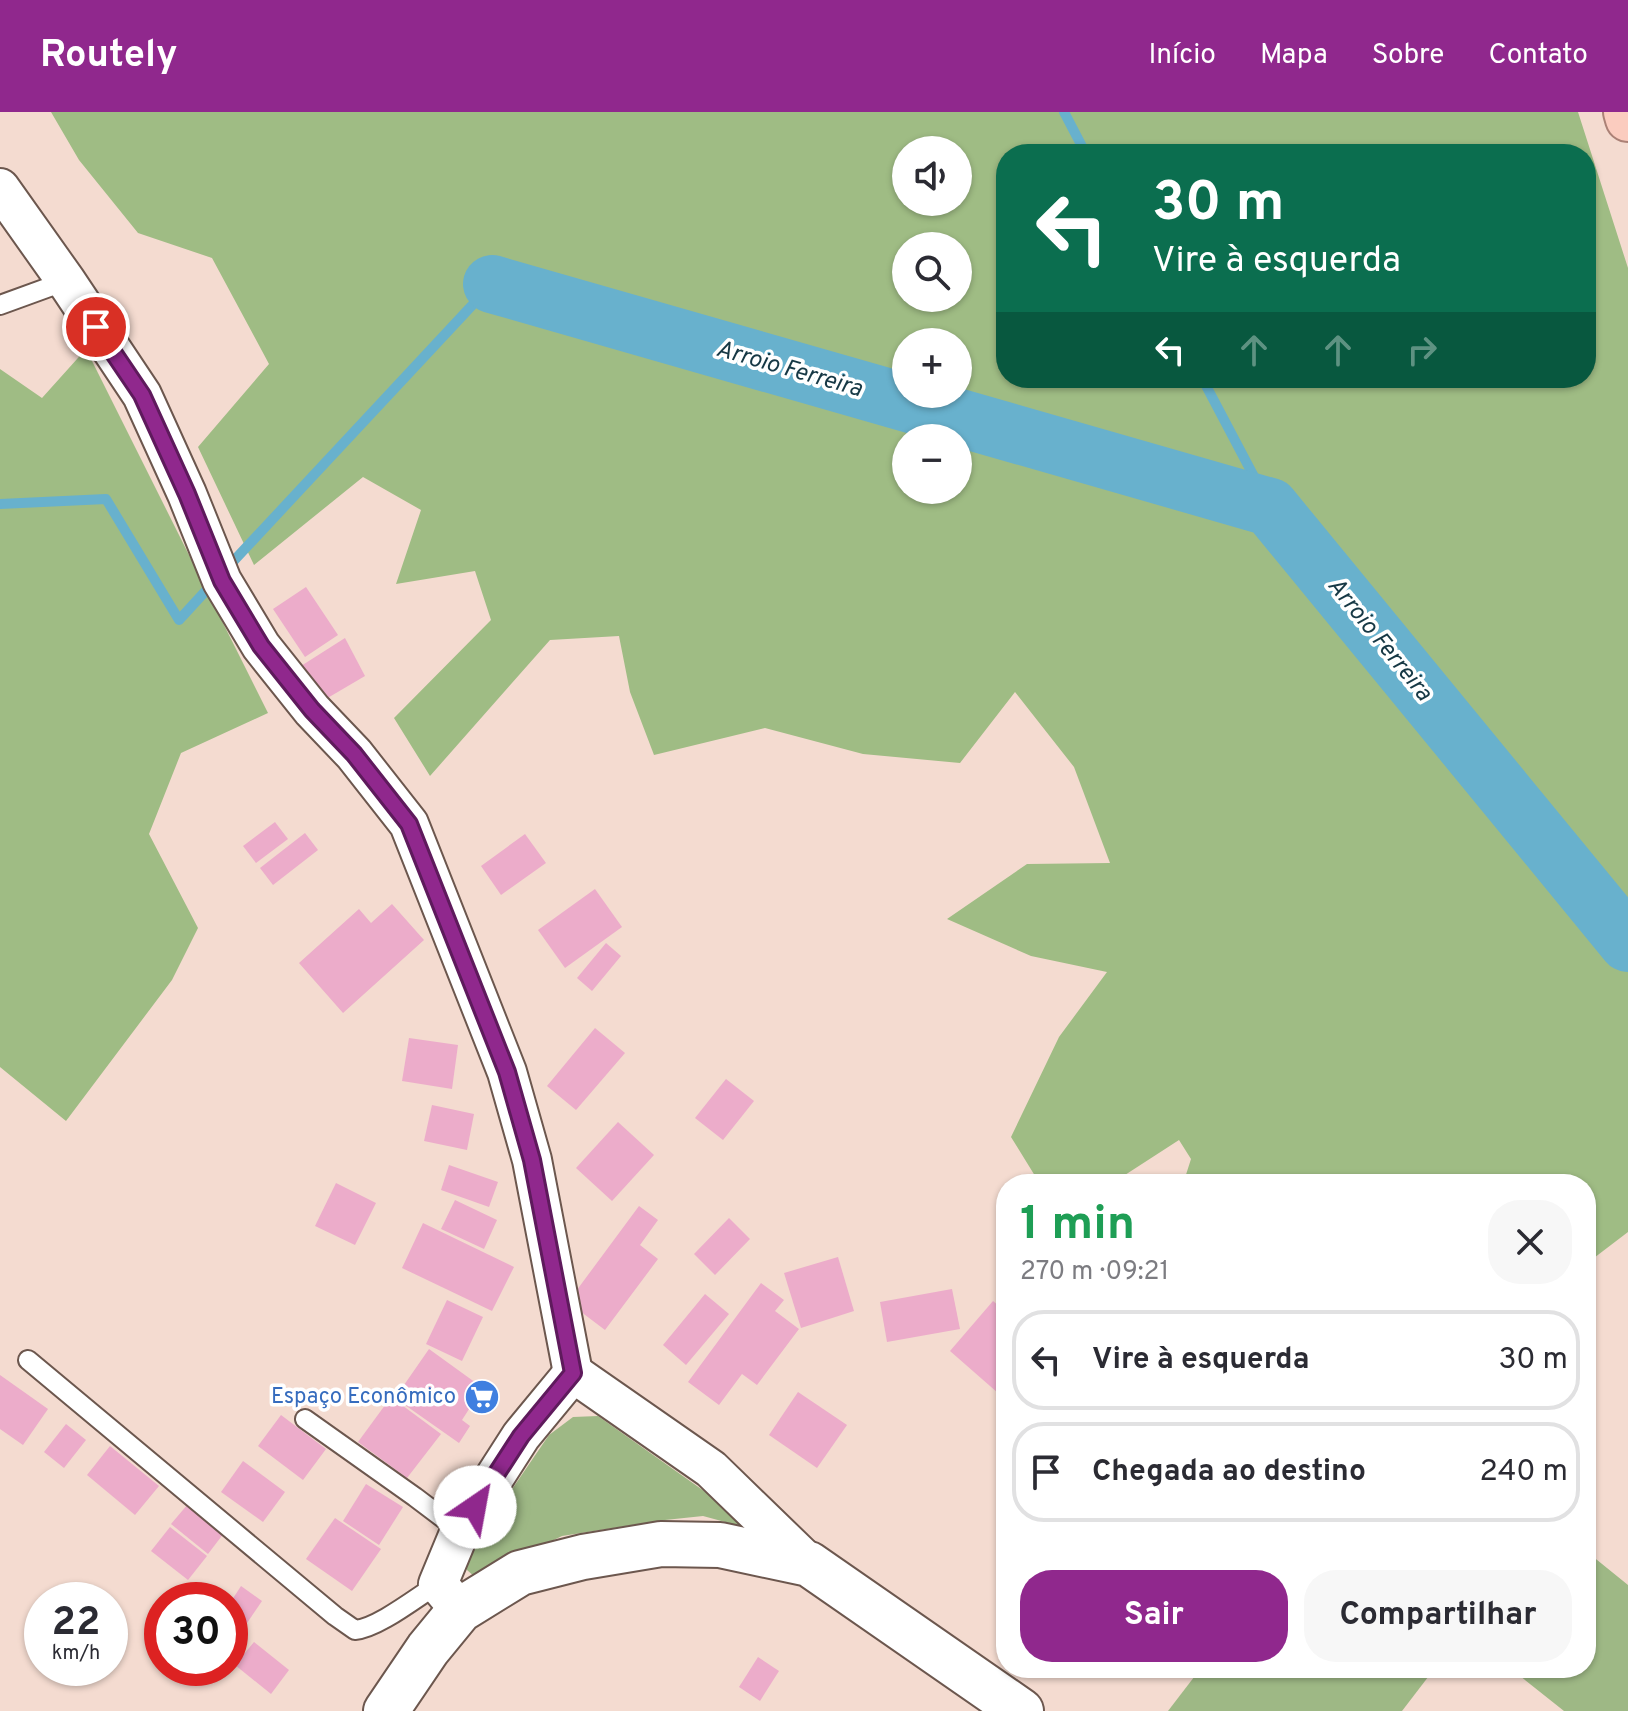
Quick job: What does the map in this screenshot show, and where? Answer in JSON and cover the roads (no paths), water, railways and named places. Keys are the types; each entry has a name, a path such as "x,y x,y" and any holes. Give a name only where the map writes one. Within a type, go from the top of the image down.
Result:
{"highway":[{"path":"1626,112 1628,119"}],"main road":[{"path":"386,1711 428,1649 449,1597 520,1573 583,1557 661,1544 720,1545 809,1564 1021,1711"}],"street":[{"path":"0,188 142,395 222,581 261,646 312,710 354,754 409,824 507,1072 532,1160 573,1373 711,1469 809,1564"},
{"path":"449,1597 460,1531 521,1436 573,1373"}],"lane":[{"path":"0,305 66,281"},
{"path":"28,1360 355,1630 449,1597"},
{"path":"305,1419 460,1531"}],"waterway":[{"path":"1064,112 1081,144"},
{"name":"Arroio Ferreira","path":"227,568 492,284"},
{"name":"Arroio Ferreira","path":"492,284 1270,507 1628,943"},
{"path":"1207,388 1270,507"},
{"name":"Arroio Ferreira","path":"0,504 106,499 179,620 213,583"}],"place":[{"name":"Espaço Econômico","path":"482,1397"}]}
